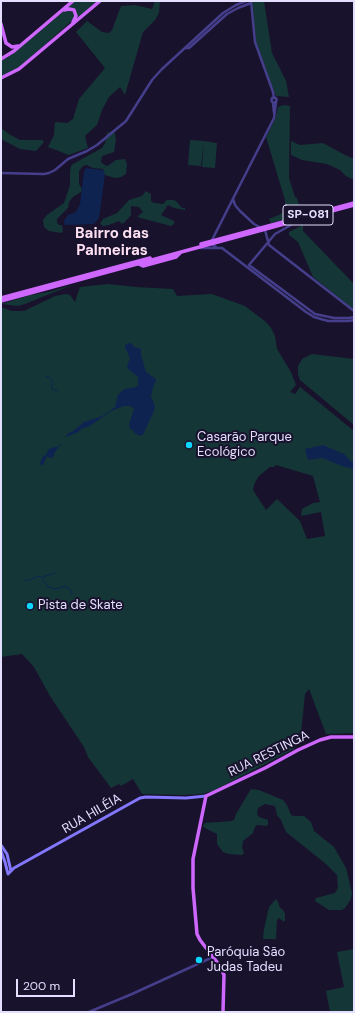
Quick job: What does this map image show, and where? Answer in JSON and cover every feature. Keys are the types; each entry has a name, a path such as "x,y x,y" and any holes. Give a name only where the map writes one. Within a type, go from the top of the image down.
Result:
{"main road":[{"path":"1,59 6,57 21,45 73,1"},
{"path":"1,78 19,69 100,1"},
{"path":"60,12 70,8 74,10 76,16 72,25"},
{"path":"1,24 8,46 15,47 21,45"},
{"name":"SP-081","path":"264,229 301,220 354,204"},
{"name":"SP-081","path":"1,298 354,204"},
{"name":"SP-081","path":"1,301 212,243"},
{"name":"RUA RESTINGA","path":"194,797 206,796 320,740 331,737 354,737"},
{"path":"206,796 193,859 192,878 197,934 220,966 224,975 223,1012"},
{"name":"RUA HILÉIA","path":"9,872 140,798 194,797"},
{"path":"200,797 205,801"},
{"path":"1,845 7,854 9,872"},
{"path":"1,851 9,872"}],"street":[{"path":"1,173 44,174 53,172 68,159 88,151 118,129 126,121 152,80 162,68 186,48 223,13 246,1"},
{"path":"186,48 189,48 227,14 251,2 255,42 274,98 272,100 274,103 274,118 212,243 227,251 314,314 334,318 354,317"},
{"path":"233,199 236,206 254,224 264,229 267,235 266,243"},
{"path":"229,207 236,206"},
{"path":"248,266 266,243 278,232 301,220"},
{"path":"266,243 354,311"},
{"path":"197,248 217,247"},
{"path":"248,266 314,317 336,321 354,320"},
{"path":"89,1012 132,994 213,956"}],"green space":[{"path":"75,1 98,1 78,18 76,12 67,8"},
{"path":"155,1 160,1 159,13 155,20 143,32 125,95 120,87 109,97 102,110 97,125 85,136 88,148 69,155 48,147 54,135 55,122 67,123 73,119 79,99 105,68 76,32 87,21 102,32 109,33 112,30 121,6 135,5 152,9"},
{"path":"252,1 264,1 272,53 286,81 289,97 276,96 274,92 256,42"},
{"path":"65,10 73,12 75,15 73,20 16,70 1,77 1,61 10,56"},
{"path":"284,105 290,106 289,178 301,212 299,216 271,223 269,219 281,214 285,208 285,200 266,137 275,119 278,107"},
{"path":"1,128 20,140 42,140 44,142 36,151 20,149 1,139"},
{"path":"114,130 116,139 114,152 102,156 101,162 106,166 116,160 125,159 127,164 126,174 115,178 105,175 103,169 93,168 87,165 83,166 79,171 79,184 82,189 81,192 73,197 69,202 68,208 57,219 57,223 62,225 63,231 61,233 49,231 44,227 43,220 47,215 64,203 70,185 71,166 102,148 105,143 107,133"},
{"path":"190,140 204,141 201,166 188,165"},
{"path":"204,141 217,143 215,168 202,167"},
{"path":"291,141 300,145 323,143 354,159 354,180 346,176 340,170 327,164 302,160 291,155"},
{"path":"146,191 151,194 151,201 154,203 163,204 167,200 173,200 176,201 182,208 185,208 185,210 168,205 161,215 174,221 174,224 171,226 137,217 143,212 139,207 131,206 131,215 122,224 119,221 103,226 100,224 103,219 117,213 129,200 142,196"},
{"path":"303,225 303,231 354,284 354,310 313,277 298,242 289,235 289,232"},
{"path":"108,284 173,289 177,296 212,294 245,306 266,322 271,328 275,336 277,349 291,372 296,385 290,392 295,394 300,387 354,431 354,733 326,734 309,689 305,694 301,734 294,749 213,791 202,794 182,795 142,794 133,779 121,786 119,784 111,788 88,757 84,747 50,696 34,667 22,654 1,657 1,307 12,311 24,311 55,296 66,294 70,295 75,302 80,287","holes":["276,465 313,476 320,502 313,503 302,509 301,516 321,512 325,536 307,539 300,521 277,499 266,510 253,490 255,482 259,476 270,467 274,467"]},
{"path":"72,285 18,306 1,304 30,295 49,292"},
{"path":"312,354 354,359 354,425 300,380 298,366 302,359"},
{"path":"251,789 259,790 283,800 291,815 304,816 311,822 314,831 334,847 346,868 352,893 351,899 345,908 342,910 329,910 315,901 316,898 335,893 338,888 337,875 326,864 286,832 277,815 275,806 265,804 258,808 257,814 259,817 268,820 268,824 267,826 257,825 253,833 243,841 242,847 244,853 242,855 223,852 217,844 217,834 203,826 205,823 234,820"},
{"path":"276,899 280,908 285,913 285,920 284,922 279,918 277,920 276,939 263,939 269,907"},
{"path":"354,949 354,1012 330,1012 326,991 344,987 337,952"}],"water":[{"path":"86,168 103,170 105,174 99,218 94,224 65,225 64,221 68,215 76,212 80,204 84,172"},
{"path":"128,343 132,344 134,347 141,349 141,355 146,372 156,379 151,396 155,406 154,411 143,435 141,436 136,434 130,428 129,424 134,409 130,406 124,406 111,411 90,426 66,437 68,433 72,432 84,422 102,416 110,411 115,407 118,395 121,392 125,389 136,387 138,385 138,377 129,370 127,366 130,358 125,345"},
{"path":"63,443 56,450 53,457 50,458 47,456 42,466 40,463 48,450"},
{"path":"323,445 344,454 354,464 354,469 322,458 308,460 305,449"}],"waterway":[{"path":"46,376 52,381 52,389 57,391"},
{"path":"43,577 55,573"},
{"path":"25,580 40,576 48,587 56,589 65,586 71,590 72,594"}],"place":[{"name":"Casarão Parque Ecológico","path":"189,445"},
{"name":"Pista de Skate","path":"30,606"},
{"name":"Paróquia São Judas Tadeu","path":"199,960"}],"district":[{"name":"Bairro das Palmeiras","path":"112,242"}]}
